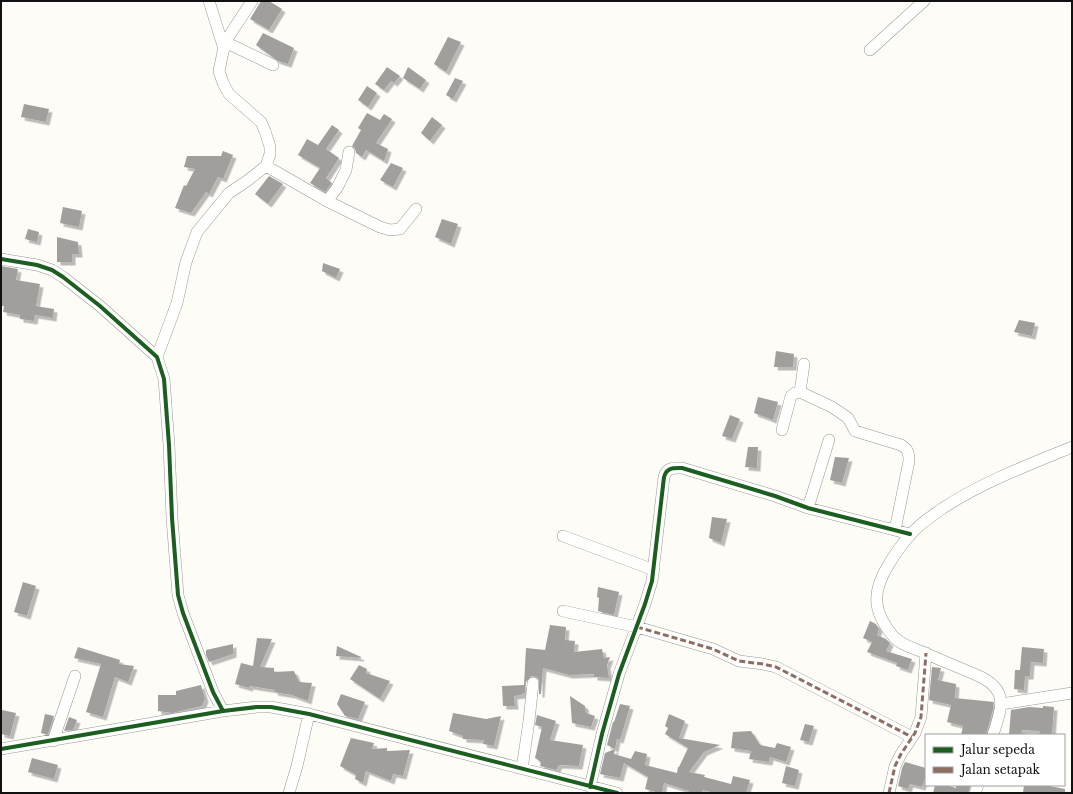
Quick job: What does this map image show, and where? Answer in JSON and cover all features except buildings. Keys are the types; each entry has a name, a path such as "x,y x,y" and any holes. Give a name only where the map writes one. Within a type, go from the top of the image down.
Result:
{"street":[{"path":"209,1 225,45 273,65"},
{"path":"156,357 177,303 186,262 197,232 229,193 247,182 266,166 270,154 270,147 261,122 232,97 223,83 219,71 225,45 252,1"},
{"path":"870,50 924,1"},
{"path":"327,201 337,188 346,170 349,152"},
{"path":"266,166 327,201 380,227 390,230 400,229 416,209"},
{"path":"1,259 37,265 52,270 100,306 156,357 164,379 178,595 183,613 210,685 222,711"},
{"path":"800,392 804,364"},
{"path":"782,430 791,396 794,393 800,392 832,407 848,418 855,431 907,448 909,453 909,461 895,530"},
{"path":"808,508 829,440"},
{"path":"993,734 1001,704 1000,694 993,683 973,673 910,647 894,637 882,621 876,602 876,592 880,579 897,551 910,534 933,515 992,480 1072,447"},
{"path":"590,787 602,734 617,682 645,604 654,570 664,477 669,469 682,468 775,496 808,508 910,534"},
{"path":"563,536 654,570"},
{"path":"563,611 637,627 713,648 739,661 776,667 912,737"},
{"path":"889,793 895,766 912,737 921,717 926,653"},
{"path":"53,741 75,676"},
{"path":"522,768 530,720 533,683"},
{"path":"1001,704 1072,693"},
{"path":"1,749 222,711 270,707 309,714 617,793"},
{"path":"289,793 309,714"}],"marked path":[{"path":"637,627 713,649 739,661 776,667 912,737"},
{"path":"889,793 895,766 915,733 921,717 926,653"}],"cycle path":[{"path":"1,259 37,265 52,270 100,306 157,357 164,379 178,595 183,613 213,692 223,711"},
{"path":"590,787 602,734 619,674 652,581 664,477 667,471 673,468 682,468 775,496 808,508 910,534"},
{"path":"1,749 223,711 271,707 309,714 617,793"}]}
